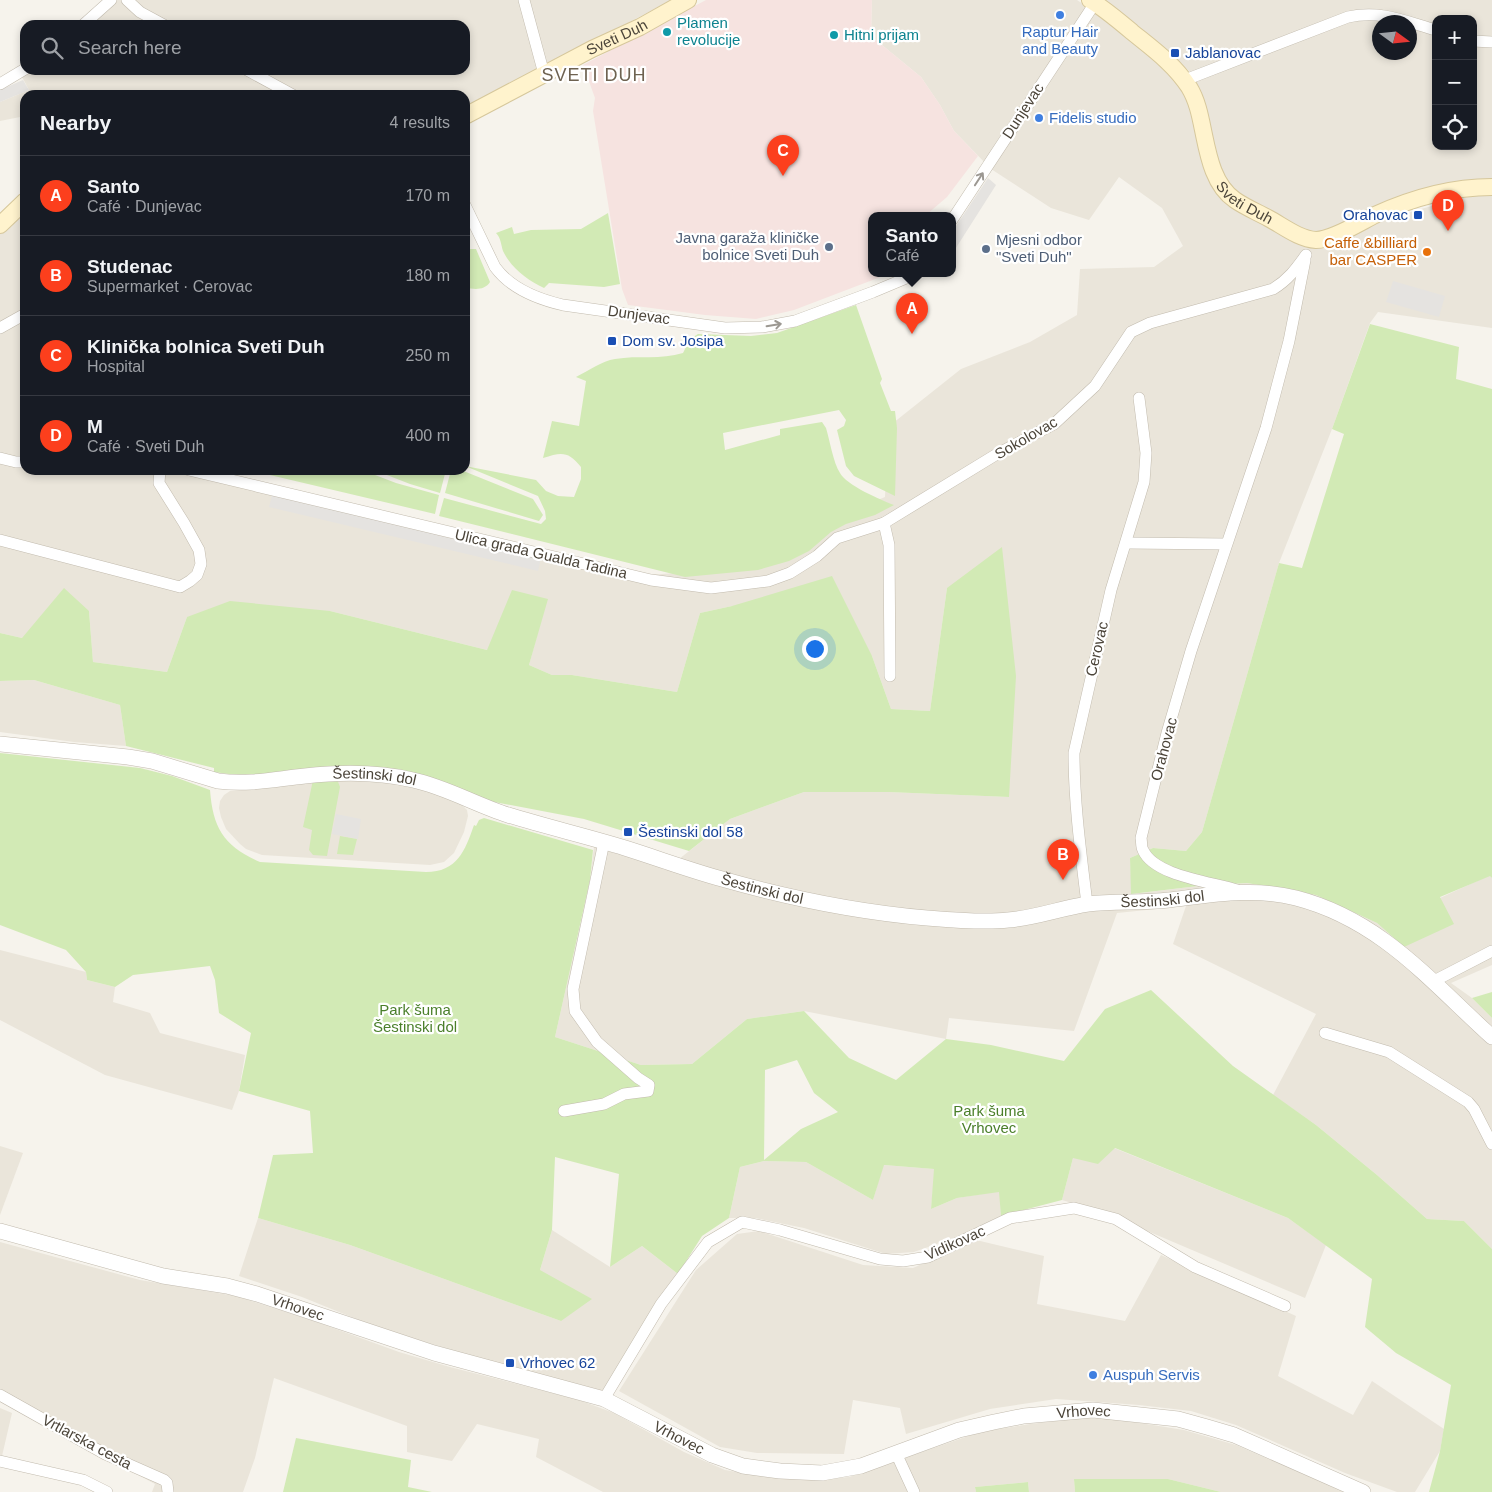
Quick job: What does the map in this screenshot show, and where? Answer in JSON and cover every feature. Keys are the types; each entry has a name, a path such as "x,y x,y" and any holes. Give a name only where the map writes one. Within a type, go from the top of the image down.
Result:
{"main road":[{"name":"Sveti Duh","path":"470,113 592,49 640,27 688,0"},
{"name":"Sveti Duh","path":"1093,1 1161,54 1185,80 1194,96 1199,111 1212,168 1224,189 1234,200 1242,205 1308,238"},
{"path":"1308,238 1320,239 1336,234 1376,215 1433,194 1460,189 1492,187"},
{"path":"0,225 20,205"}],"street":[{"path":"89,20 111,0"},
{"path":"127,0 140,12 155,20"},
{"path":"524,0 544,74"},
{"name":"Dunjevac","path":"956,214 1093,1"},
{"path":"1185,80 1348,17 1365,13 1381,14 1432,29"},
{"path":"1477,41 1492,42"},
{"path":"0,84 20,72"},
{"path":"256,75 285,90"},
{"name":"Dunjevac","path":"470,215 495,267 502,276 527,293 546,301 563,305 725,328 762,327 795,321 873,292 907,277"},
{"name":"Orahovac","path":"1242,892 1168,871 1152,862 1143,850 1141,838 1178,697 1226,544 1266,428 1289,341 1308,238"},
{"name":"Sokolovac","path":"884,522 997,454 1054,424 1095,386 1131,332 1150,324 1273,289 1284,283 1293,274 1306,255"},
{"path":"0,328 20,317"},
{"name":"Cerovac","path":"1088,904 1080,841 1074,753 1111,590 1127,543 1144,482 1146,453 1139,398"},
{"path":"0,458 20,462"},
{"path":"0,540 180,587 190,582 197,575 201,564 199,550 159,483 160,475"},
{"name":"Ulica grada Gualda Tadina","path":"210,475 651,580 711,588 768,581 790,573 817,556 837,538 884,522"},
{"path":"884,522 889,545 890,676"},
{"path":"1127,543 1226,544"},
{"name":"Šestinski dol","path":"0,744 128,757 152,761 218,781 237,783 258,783 308,775 331,774 400,777 424,782 476,804 506,814 719,878 776,893 896,915 1006,921 1088,904 1154,902 1242,892 1293,897 1354,920 1390,944 1434,980 1460,1008 1492,1036"},
{"path":"564,1111 604,1104 624,1094 648,1091 649,1084 638,1078 597,1042 574,1011 573,989 604,842"},
{"path":"1434,980 1492,951"},
{"path":"1324,1033 1389,1052 1468,1102 1474,1109 1492,1144"},
{"name":"Vidikovac","path":"604,1399 661,1304 708,1242 742,1222 780,1230 880,1259 903,1261 928,1256 1010,1218 1074,1208 1116,1219 1195,1267 1286,1306"},
{"name":"Vrhovec","path":"0,1231 163,1276 227,1286 257,1294 434,1353 604,1399 712,1455 743,1466 780,1471 822,1473 861,1466 958,1430 1024,1416 1093,1410 1178,1419 1207,1427 1242,1439 1363,1492"},
{"name":"Vrtlarska cesta","path":"0,1395 105,1454 164,1480 167,1483 168,1492"},
{"path":"896,1454 914,1492"},
{"path":"0,1462 83,1480 107,1492"}],"shaded area":[{"path":"116,0 671,0 470,107 470,90 29,90 22,77 25,75 470,75 470,20 94,20"},
{"path":"706,0 872,0 871,36 921,77 940,105 954,131 978,156 947,197 930,212 868,212 868,277 881,277 794,310 756,319 705,315 628,305 622,289 593,111 595,98 583,65"},
{"path":"872,0 1077,0 1110,22 1163,64 1186,93 1207,169 1299,242 1316,248 1366,225 1435,205 1454,196 1492,195 1492,328 1378,312 1370,323 1332,429 1279,563 1202,832 1186,851 1153,848 1130,858 1132,894 1198,886 1247,883 1316,895 1377,923 1404,947 1440,898 1490,875 1492,878 1492,965 1451,983 1472,998 1492,1018 1492,1249 1464,1221 1427,1219 1316,1125 1273,1095 1316,1014 1173,944 1186,906 1117,913 1074,1031 949,1018 946,1039 804,1011 747,1019 692,1064 641,1065 555,1037 590,880 594,847 653,864 665,870 730,819 804,792 888,792 1009,797 947,588 930,711 891,709 872,656 732,606 700,613 677,692 572,675 552,675 529,665 547,599 487,650 330,611 187,617 167,672 93,662 89,611 22,638 0,633 0,234 20,212 20,475 227,475 648,575 730,569 809,528 885,497 888,427 961,369 1030,342 1077,315 1080,269 1154,267 1183,246 1162,208 1119,177 1089,220 1051,208 991,169 954,131 940,105 921,77 871,36"},
{"path":"1101,0 1492,0 1492,183 1320,234 1310,232 1234,191 1219,169 1199,87 1189,71 1173,56"},
{"path":"23,80 29,90 20,90 20,94 0,102 0,90"},
{"path":"20,94 20,117 0,121 0,102"},
{"path":"988,178 996,185 956,248 956,226"},
{"path":"1393,281 1445,296 1439,317 1386,302"},
{"path":"272,495 541,558 538,571 269,507"},
{"path":"34,680 120,705 126,746 74,742 0,732 0,681"},
{"path":"337,779 411,785 459,802 467,810 468,816 464,832 454,853 444,862 430,865 262,855 246,849 240,844 226,829 221,817 220,801 230,791 253,789 267,785"},
{"path":"336,814 361,819 358,839 332,834"},
{"path":"0,950 86,972 87,980 115,987 113,1002 150,1013 160,1033 245,1055 239,1091 232,1110 105,1075 0,1020"},
{"path":"0,1146 23,1153 0,1215"},
{"path":"1114,1148 1288,1218 1326,1245 1305,1298 1105,1213 1062,1200 1073,1158"},
{"path":"764,1161 806,1162 873,1200 883,1165 935,1169 931,1209 957,1198 1000,1191 1001,1216 965,1234 914,1252 886,1254 804,1228 755,1218 729,1218 740,1167"},
{"path":"258,1218 350,1245 561,1321 540,1270 552,1230 610,1267 642,1246 678,1274 604,1391 493,1362 381,1329 302,1297 239,1276"},
{"path":"759,1231 863,1265 913,1268 976,1240 1044,1256 1037,1304 1125,1321 1161,1255 1296,1316 1278,1376 1353,1415 1372,1381 1444,1429 1440,1451 1415,1492 1397,1492 1345,1473 1236,1425 1191,1411 1056,1399 990,1409 906,1434 900,1408 853,1400 844,1454 757,1453 720,1447 619,1391 696,1270 737,1234"},
{"path":"0,1242 140,1280 236,1296 314,1321 399,1352 579,1400 614,1413 684,1452 725,1470 766,1477 816,1480 849,1477 980,1432 1082,1418 1115,1419 1184,1430 1236,1445 1345,1492 1221,1492 1168,1479 1074,1479 1075,1492 1029,1492 1028,1482 975,1487 976,1492 603,1492 536,1457 539,1439 477,1424 452,1461 407,1452 407,1426 274,1378 255,1458 243,1492 152,1492 155,1484 0,1401"},
{"path":"0,1408 12,1413 2,1456 0,1456"}],"green space":[{"path":"608,213 620,284 604,287 549,283 544,288 538,285 520,273 506,257 496,233 512,227 514,234 531,230 581,229"},
{"path":"470,249 476,249 490,282 485,287 470,288"},
{"path":"856,305 882,379 880,383 891,411 895,411 897,428 895,496 854,476 846,466 837,430 844,426 846,420 839,410 723,433 725,450 780,435 780,429 822,422 826,428 835,463 844,478 864,492 894,505 875,515 846,524 831,532 809,551 789,561 758,570 685,577 439,516 444,498 541,524 546,519 545,511 538,496 470,467 536,480 546,491 558,496 574,497 581,479 581,467 572,458 564,454 543,458 552,421 579,426 586,381 576,377 595,366 615,359 683,353 690,339 698,334 751,336 777,333"},
{"path":"1370,324 1459,347 1456,379 1492,389 1492,878 1490,876 1440,897 1454,924 1404,947 1377,923 1316,895 1247,883 1198,886 1131,894 1130,858 1153,848 1186,851 1202,832 1279,563 1302,568 1344,434 1332,429"},
{"path":"470,474 533,499 543,515 539,521 445,493 450,475"},
{"path":"270,475 375,475 439,495 435,514"},
{"path":"387,475 445,475 440,493"},
{"path":"1002,547 1016,676 1009,797 888,792 804,792 730,819 689,851 584,819 484,800 445,784 244,776 214,772 214,768 126,746 120,705 34,680 0,681 0,633 22,638 64,588 89,611 93,662 167,672 187,617 230,601 330,611 487,650 512,590 548,599 529,665 552,675 572,675 677,692 700,613 732,606 832,576 872,656 891,709 930,711 947,588"},
{"name":"Park šuma Šestinski dol","path":"0,753 140,768 172,776 210,790 214,815 223,835 237,849 260,862 426,872 437,871 452,864 458,858 467,843 474,825 476,826 479,820 484,818 593,850 590,880 555,1037 641,1065 692,1064 747,1019 804,1011 849,1058 896,1080 946,1039 991,1045 1064,1061 1105,1009 1151,990 1233,1066 1316,1125 1427,1219 1464,1221 1492,1249 1492,1492 1429,1492 1440,1451 1451,1385 1396,1353 1365,1327 1372,1279 1288,1218 1115,1148 1098,1164 1073,1158 1062,1200 1001,1216 999,1192 957,1198 931,1209 934,1169 884,1165 873,1200 806,1162 764,1161 740,1167 729,1218 702,1236 678,1274 642,1246 610,1267 619,1174 555,1157 552,1230 540,1270 592,1299 561,1321 350,1245 258,1218 273,1155 313,1153 310,1111 239,1091 251,1033 219,1013 215,980 210,966 133,975 115,987 87,980 86,972 66,950 0,925","holes":["797,1060 814,1093 838,1112 801,1129 764,1160 765,1070"]},
{"path":"337,779 340,787 327,856 313,855 309,850 312,830 303,827 313,780"},
{"path":"340,836 357,839 353,855 337,854"},
{"path":"1492,992 1492,1018 1472,998"},
{"path":"296,1438 411,1460 408,1487 432,1492 283,1492"},
{"path":"1074,1479 1168,1479 1221,1492 1075,1492"},
{"path":"1028,1482 1029,1492 976,1492 975,1487"}],"place":[{"name":"Raptur Hair and Beauty","path":"1060,15"},
{"name":"Plamen revolucije","path":"667,32"},
{"name":"Hitni prijam","path":"834,35"},
{"name":"Jablanovac","path":"1175,53"},
{"name":"Fidelis studio","path":"1039,118"},
{"name":"Klinička bolnica Sveti Duh","path":"783,176"},
{"name":"Orahovac","path":"1418,215"},
{"name":"M","path":"1448,231"},
{"name":"Javna garaža kliničke bolnice Sveti Duh","path":"829,247"},
{"name":"Mjesni odbor \"Sveti Duh\"","path":"986,249"},
{"name":"Caffe &billiard bar CASPER","path":"1427,252"},
{"name":"Santo","path":"912,334"},
{"name":"Dom sv. Josipa","path":"612,341"},
{"name":"Šestinski dol 58","path":"628,832"},
{"name":"Studenac","path":"1063,880"},
{"name":"Vrhovec 62","path":"510,1363"},
{"name":"Auspuh Servis","path":"1093,1375"}],"district":[{"name":"SVETI DUH","path":"594,75"}],"park label":[{"name":"Park šuma Vrhovec","path":"989,1120"}]}
